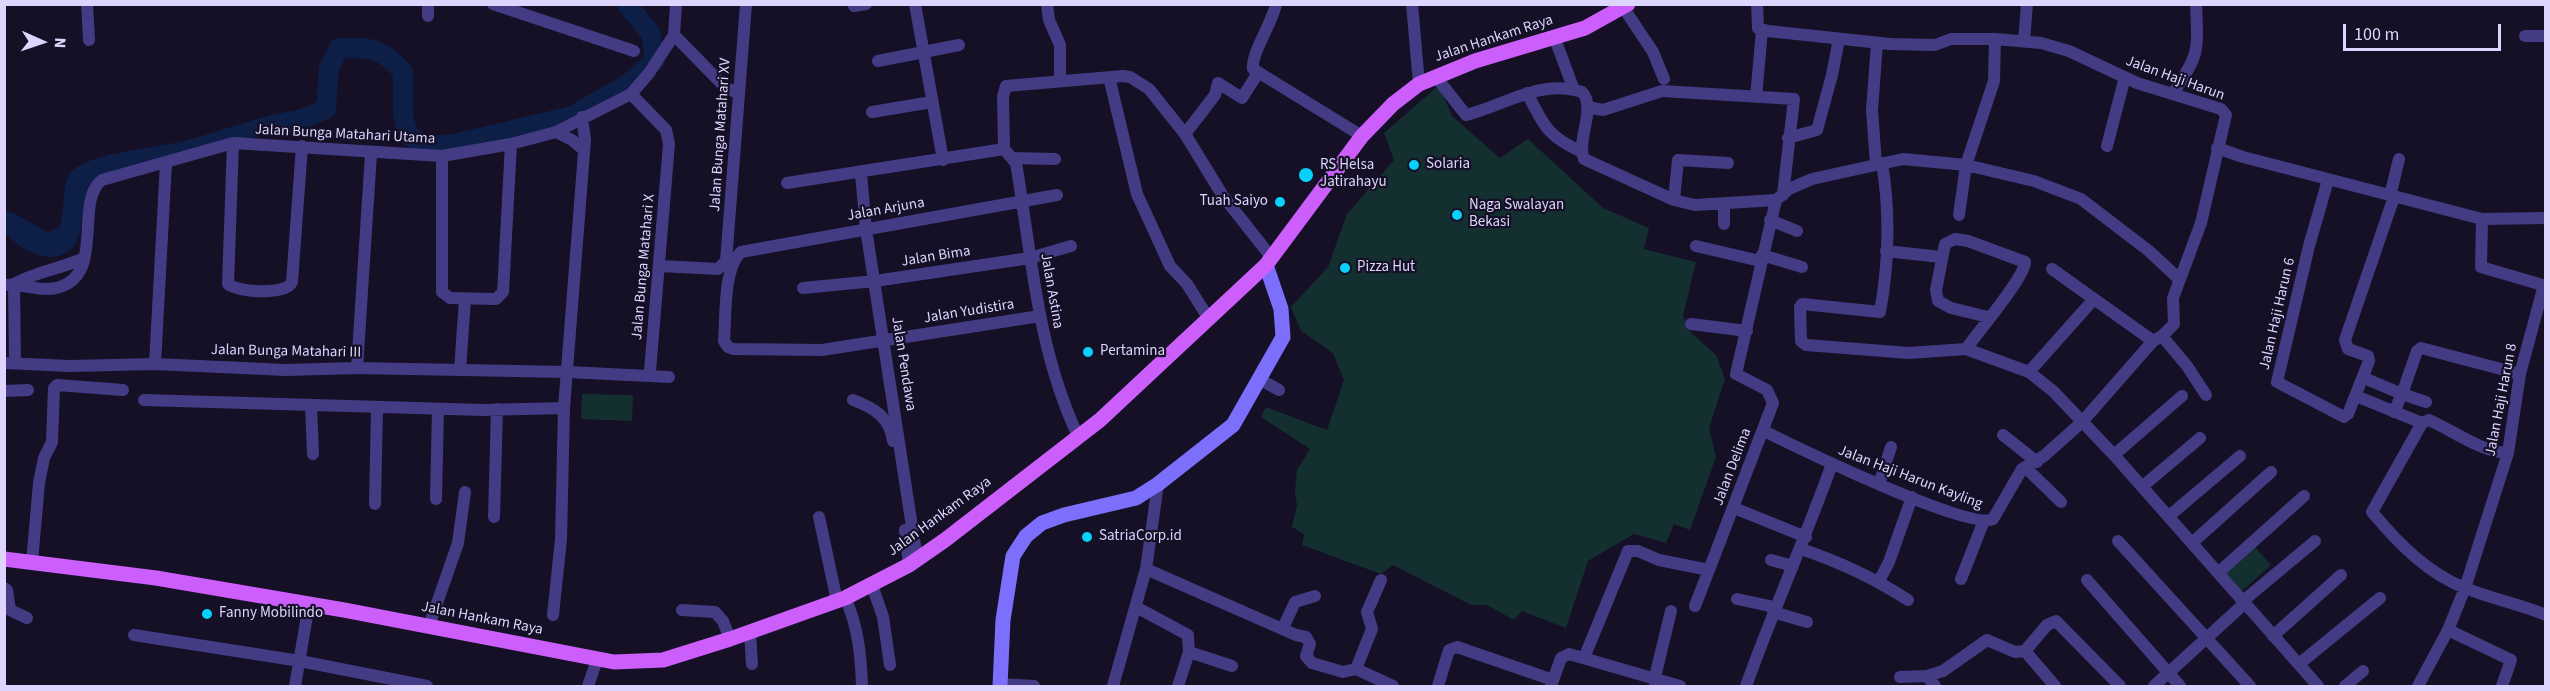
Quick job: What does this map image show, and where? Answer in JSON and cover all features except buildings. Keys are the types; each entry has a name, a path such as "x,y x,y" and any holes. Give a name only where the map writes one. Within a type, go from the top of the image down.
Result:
{"main road":[{"name":"Jalan Hankam Raya","path":"4,560 156,578 429,626 597,660 652,662 730,639 841,599 913,562 1119,404 1169,353 1266,269 1362,136 1393,104 1419,84 1475,62 1585,28 1626,6"}],"street":[{"path":"87,4 88,40"},
{"path":"493,4 634,51"},
{"name":"Jalan Bunga Matahari Utama","path":"9,285 31,289 59,288 76,276 84,258 92,192 102,180 233,144 302,146 371,154 442,156 511,144 556,132 582,117 616,104 631,94 650,73 674,35 676,4"},
{"name":"Jalan Bunga Matahari XV","path":"726,345 727,268 746,4"},
{"path":"915,4 942,160"},
{"path":"1034,687 1000,685 1007,582 1013,556 1026,536 1042,523 1064,515 1136,498 1158,484 1233,425 1283,337 1281,309 1266,269 1185,134 1149,89 1130,77 1060,80 1060,45 1049,20 1047,4"},
{"path":"1276,4 1273,20 1253,65 1258,73 1362,136"},
{"path":"1412,4 1419,84"},
{"path":"1587,107 1603,110 1662,91 1756,97 1762,30 1758,28 1757,4"},
{"path":"2024,41 2027,4"},
{"path":"2174,93 2194,63 2197,53 2196,4"},
{"path":"1626,6 1653,52 1664,79"},
{"name":"Jalan Haji Harun","path":"1762,30 1876,43 1935,45 1951,39 1995,39 2024,41 2069,51 2125,77 2225,111 2226,115 2217,148"},
{"path":"674,35 726,88 738,93"},
{"path":"2525,36 2546,36"},
{"path":"1555,39 1572,86 1585,95 1587,107 1582,152"},
{"path":"1788,138 1817,130 1839,39"},
{"path":"1959,215 1966,165 1994,81 1995,39"},
{"path":"1876,43 1872,110 1879,164 1887,193 1886,251 1880,312 1802,304 1800,307 1801,341 1806,345 1909,353 1966,349 2029,372 2054,391 2143,486 2318,687"},
{"path":"878,61 959,45"},
{"path":"1206,75 1242,98 1258,73"},
{"path":"1109,77 1137,194 1170,266 1187,284 1209,319"},
{"path":"1436,77 1466,116 1527,93 1572,86"},
{"path":"2107,146 2125,77"},
{"name":"Jalan Astina","path":"1060,80 1006,86 1003,96 1008,154 1016,163 1040,316 1053,377 1078,436"},
{"path":"1185,134 1215,95 1218,83"},
{"path":"1527,93 1549,131 1559,142 1582,152 1588,162 1617,172 1674,200 1695,205 1780,197 1812,179 1915,158 1966,165 2034,181 2081,199 2149,251 2179,279"},
{"name":"Jalan Bunga Matahari X","path":"631,94 662,125 668,137 660,266 648,376"},
{"name":"Jalan Delima","path":"1695,606 1764,431 1773,398 1767,390 1736,374 1770,220 1780,197 1794,99 1756,97"},
{"path":"872,112 932,102"},
{"path":"553,615 561,526 564,408 584,150 582,117"},
{"path":"556,132 573,140 584,150"},
{"path":"233,144 228,284 236,288 280,291 289,288 292,282 302,146"},
{"path":"442,156 441,288 450,298 495,299 503,292 511,144"},
{"path":"2217,148 2328,180 2482,219 2546,218"},
{"name":"Jalan Haji Harun Kayling","path":"1764,431 1832,464 1912,497 1983,523 1993,519 1998,514 2011,485 2031,464 2082,422 2157,338 2174,324 2173,298 2201,223 2217,148"},
{"path":"357,368 371,154"},
{"path":"787,183 861,174 942,160 1008,154 1055,159"},
{"path":"2399,159 2392,197 2345,339 2348,349 2369,358 2364,378 2355,396 2422,423"},
{"path":"1674,200 1678,160 1728,163"},
{"path":"155,364 166,163"},
{"name":"Jalan Pendawa","path":"861,174 913,562"},
{"name":"Jalan Haji Harun 6","path":"2328,180 2309,246 2277,382 2346,415 2355,396"},
{"name":"Jalan Arjuna","path":"727,268 735,257 750,248 1057,195"},
{"path":"1724,204 1724,224"},
{"path":"2482,219 2481,267 2545,285"},
{"path":"1770,220 1797,231"},
{"path":"1966,349 2016,282 2025,268 2025,262 2018,257 1955,239 1945,244 1936,290 1938,301 1951,308 1988,317"},
{"name":"Jalan Bima","path":"803,288 875,281 1030,258 1071,246"},
{"path":"1696,246 1802,267"},
{"path":"1886,251 1941,257"},
{"path":"10,363 9,285 40,271 84,258"},
{"path":"660,266 727,268"},
{"path":"2052,269 2094,299 2157,338 2187,366 2206,395"},
{"name":"Jalan Haji Harun 8","path":"2418,687 2448,630 2465,588 2508,453 2520,374 2545,285"},
{"path":"460,370 465,299"},
{"path":"2029,372 2094,299"},
{"name":"Jalan Yudistira","path":"726,345 733,349 822,350 1040,316"},
{"path":"1691,324 1747,332"},
{"path":"2394,412 2417,351 2421,348 2520,374"},
{"name":"Jalan Bunga Matahari III","path":"10,363 70,366 155,364 286,370 357,368 568,372"},
{"path":"568,372 669,377"},
{"path":"2364,378 2426,402"},
{"path":"1259,380 1280,390"},
{"path":"32,562 39,483 44,458 52,442 54,388 57,385 123,390"},
{"path":"4,391 28,390"},
{"path":"2114,455 2182,396"},
{"path":"144,400 377,408 564,408"},
{"path":"853,400 875,409 887,423 893,436 913,562"},
{"path":"310,405 313,454"},
{"path":"375,504 377,408"},
{"path":"436,499 438,409"},
{"path":"494,517 497,409"},
{"path":"2508,453 2478,445 2429,420 2422,423 2372,512 2399,543 2443,578 2465,588 2546,615"},
{"path":"2003,435 2031,464 2061,502"},
{"path":"2143,486 2200,438"},
{"path":"1879,484 1891,447"},
{"path":"2169,516 2240,456"},
{"path":"1746,687 1773,609 1806,537 1832,464"},
{"path":"2192,543 2271,472"},
{"path":"1113,687 1146,569 1158,484"},
{"path":"429,626 458,543 465,492"},
{"path":"2218,573 2304,496"},
{"path":"1879,581 1889,562 1912,497"},
{"path":"1734,508 1806,537"},
{"path":"819,517 841,599 852,613 862,687"},
{"path":"1961,579 1983,523"},
{"path":"2118,541 2250,687"},
{"path":"2154,687 2244,602 2315,541"},
{"path":"1801,549 1840,562 1879,581 1908,600"},
{"path":"1584,658 1628,551 1638,551 1659,560 1709,570"},
{"path":"1771,560 1793,566"},
{"path":"1146,569 1308,639 1310,644 1306,656 1312,663 1343,672 1356,669 1393,687"},
{"path":"2273,636 2342,575"},
{"path":"1356,669 1372,629 1367,612 1381,580"},
{"path":"2087,580 2180,687"},
{"path":"872,585 883,617 890,665"},
{"path":"4,588 7,590 10,610 27,618"},
{"path":"1283,628 1295,602 1315,596"},
{"path":"2299,664 2380,598"},
{"path":"1737,599 1807,622"},
{"path":"295,687 309,604"},
{"path":"1136,607 1188,635 1190,652 1178,687"},
{"path":"682,610 715,612 723,621 730,639"},
{"path":"1649,682 1671,611"},
{"path":"1899,677 1927,675 1943,671 1987,640 2015,652 2025,651 2047,625 2056,621 2120,687"},
{"path":"2448,630 2511,660 2502,687"},
{"path":"750,632 752,664"},
{"path":"134,635 300,662 427,687"},
{"path":"1439,686 1449,650 1457,646 1552,683 1564,655 1584,658 1649,682 1680,687"},
{"path":"2025,651 2055,687"},
{"path":"1190,652 1232,666"},
{"path":"588,687 597,660"},
{"path":"2345,687 2363,670"},
{"path":"1927,675 1935,687"}],"green space":[{"path":"1439,85 1452,116 1500,158 1528,139 1603,208 1649,228 1644,249 1696,262 1683,316 1689,331 1716,355 1725,379 1709,428 1716,457 1690,530 1674,524 1666,543 1634,534 1588,561 1566,628 1522,611 1514,620 1487,605 1471,605 1393,565 1381,574 1302,545 1304,534 1292,527 1297,506 1295,491 1297,470 1310,449 1261,417 1266,407 1327,430 1344,380 1333,353 1301,331 1291,307 1328,267 1347,214 1394,160 1384,133"},
{"path":"582,394 633,395 632,421 581,419"},
{"path":"2255,547 2271,565 2242,591 2226,573"}],"water":[{"path":"300,110 301,125 94,179 85,200 79,235 75,245 67,253 54,257 41,256 21,246 5,233 4,211 14,213 47,232 59,228 63,214 66,182 73,170 83,164 110,155 184,141 256,119"}],"waterway":[{"path":"274,125 295,122 326,109 329,68 339,48 360,48 382,53 403,72 403,115 408,135 427,146 454,144 572,116 628,84 655,60 651,34 627,4"}],"place":[{"name":"Solaria","path":"1414,165"},
{"name":"RS Helsa Jatirahayu","path":"1306,175"},
{"name":"Tuah Saiyo","path":"1280,202"},
{"name":"Naga Swalayan Bekasi","path":"1457,215"},
{"name":"Pizza Hut","path":"1345,268"},
{"name":"Pertamina","path":"1088,352"},
{"name":"SatriaCorp.id","path":"1087,537"},
{"name":"Fanny Mobilindo","path":"207,614"}]}
